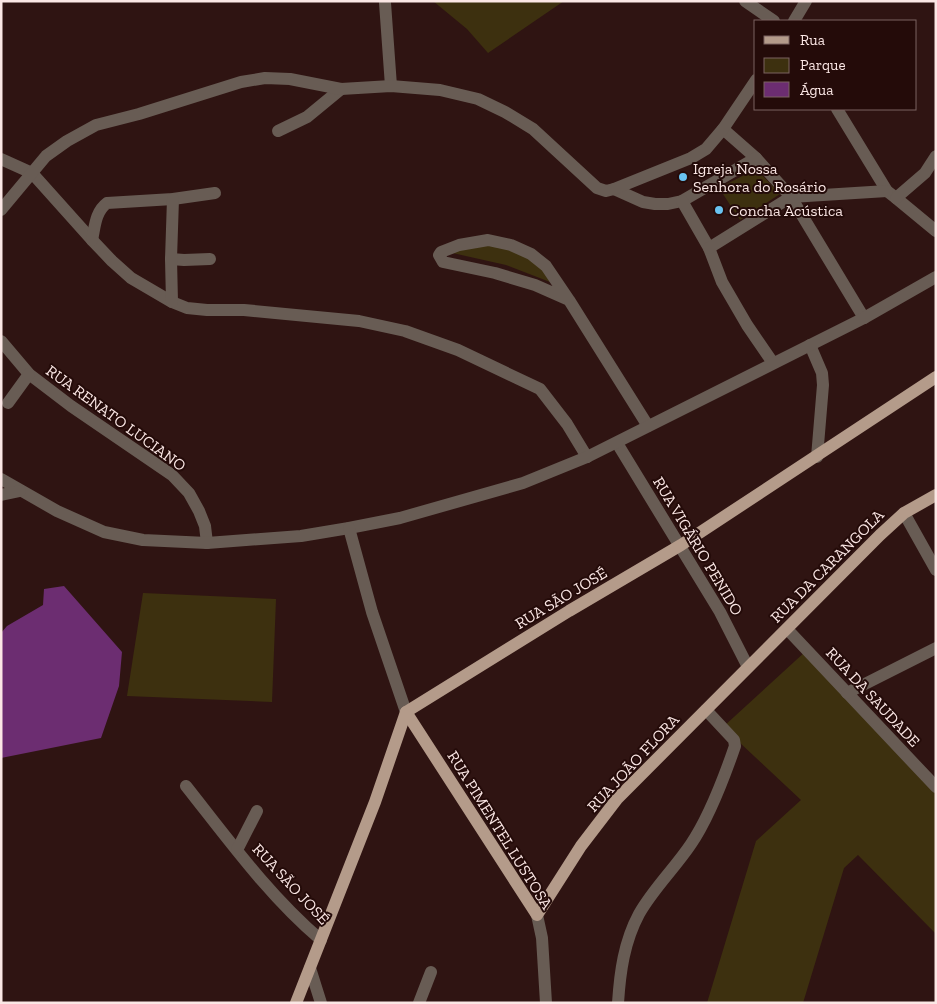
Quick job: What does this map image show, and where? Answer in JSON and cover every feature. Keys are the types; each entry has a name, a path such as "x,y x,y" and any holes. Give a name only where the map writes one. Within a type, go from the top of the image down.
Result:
{"main road":[{"name":"RUA SÃO JOSÉ","path":"296,1001 375,802 406,712 569,611 681,545 936,377"},
{"name":"RUA DA CARANGOLA","path":"748,667 904,513 936,495"},
{"name":"RUA JOÃO FLORA","path":"537,915 581,846 617,800 748,667"},
{"name":"RUA PIMENTEL LUSTOSA","path":"406,712 537,915"}],"street":[{"path":"745,1 773,20"},
{"path":"795,20 806,1"},
{"path":"385,3 391,86"},
{"path":"1,210 53,151 96,125 139,114 241,82 265,78 290,79 341,89 391,86 440,90 478,99 533,129 597,188 606,191 691,158 706,149 723,129 754,83"},
{"path":"278,131 307,117 341,89"},
{"path":"838,110 891,194 936,231"},
{"path":"723,129 756,158 791,197 864,318"},
{"path":"708,248 791,197 891,194 925,173 936,156"},
{"path":"614,189 643,202 668,204 682,201 756,158"},
{"path":"1,159 32,173 92,240 131,278 172,302 187,308 244,310 359,321 405,331 458,350 540,389 567,424 587,457"},
{"path":"92,240 100,208 107,203 173,199 215,193"},
{"path":"172,302 173,199"},
{"path":"682,201 708,248 722,282 773,363"},
{"path":"569,300 535,285 495,273 443,262 439,255 441,252 459,246 488,240 511,245 532,254 546,266 569,300 648,426"},
{"path":"171,259 210,258"},
{"path":"1,479 20,491 104,532 143,540 207,543 301,536 400,518 523,483 587,457 864,318 936,277"},
{"name":"RUA RENATO LUCIANO","path":"1,341 28,374 71,406 172,475 189,493 199,511 205,526 207,543"},
{"path":"810,345 822,373 823,398 817,457"},
{"name":"RUA RENATO LUCIANO","path":"8,403 28,374"},
{"name":"RUA VIGÁRIO PENIDO","path":"616,443 681,545 720,612 748,667"},
{"path":"1,495 20,491"},
{"path":"904,513 936,570"},
{"path":"349,528 372,612 406,712"},
{"name":"RUA DA SAUDADE","path":"787,629 936,787"},
{"path":"848,693 936,648"},
{"path":"618,1003 620,972 629,938 639,914 692,842 708,810 735,746 734,740 706,710"},
{"path":"923,774 936,768"},
{"name":"RUA SÃO JOSÉ","path":"186,786 281,902 321,940"},
{"name":"RUA SÃO JOSÉ","path":"237,850 257,811"},
{"name":"RUA PIMENTEL LUSTOSA","path":"537,915 542,938 546,1003"},
{"path":"310,968 322,1003"},
{"path":"419,1003 431,972"}],"green space":[{"path":"433,1 564,1 488,53 467,29"},
{"path":"756,169 780,194 740,220 719,188"},
{"path":"486,243 535,257 550,282 506,265 448,252"},
{"path":"143,593 276,599 272,702 127,696"},
{"path":"806,651 936,791 936,934 858,855 844,868 803,1003 707,1003 756,841 801,800 723,727"}],"water":[{"path":"64,586 122,652 119,686 101,738 1,758 1,633 7,626 43,605 44,589"}],"place":[{"name":"Igreja Nossa Senhora do Rosário","path":"683,177"},
{"name":"Concha Acústica","path":"719,210"}]}
